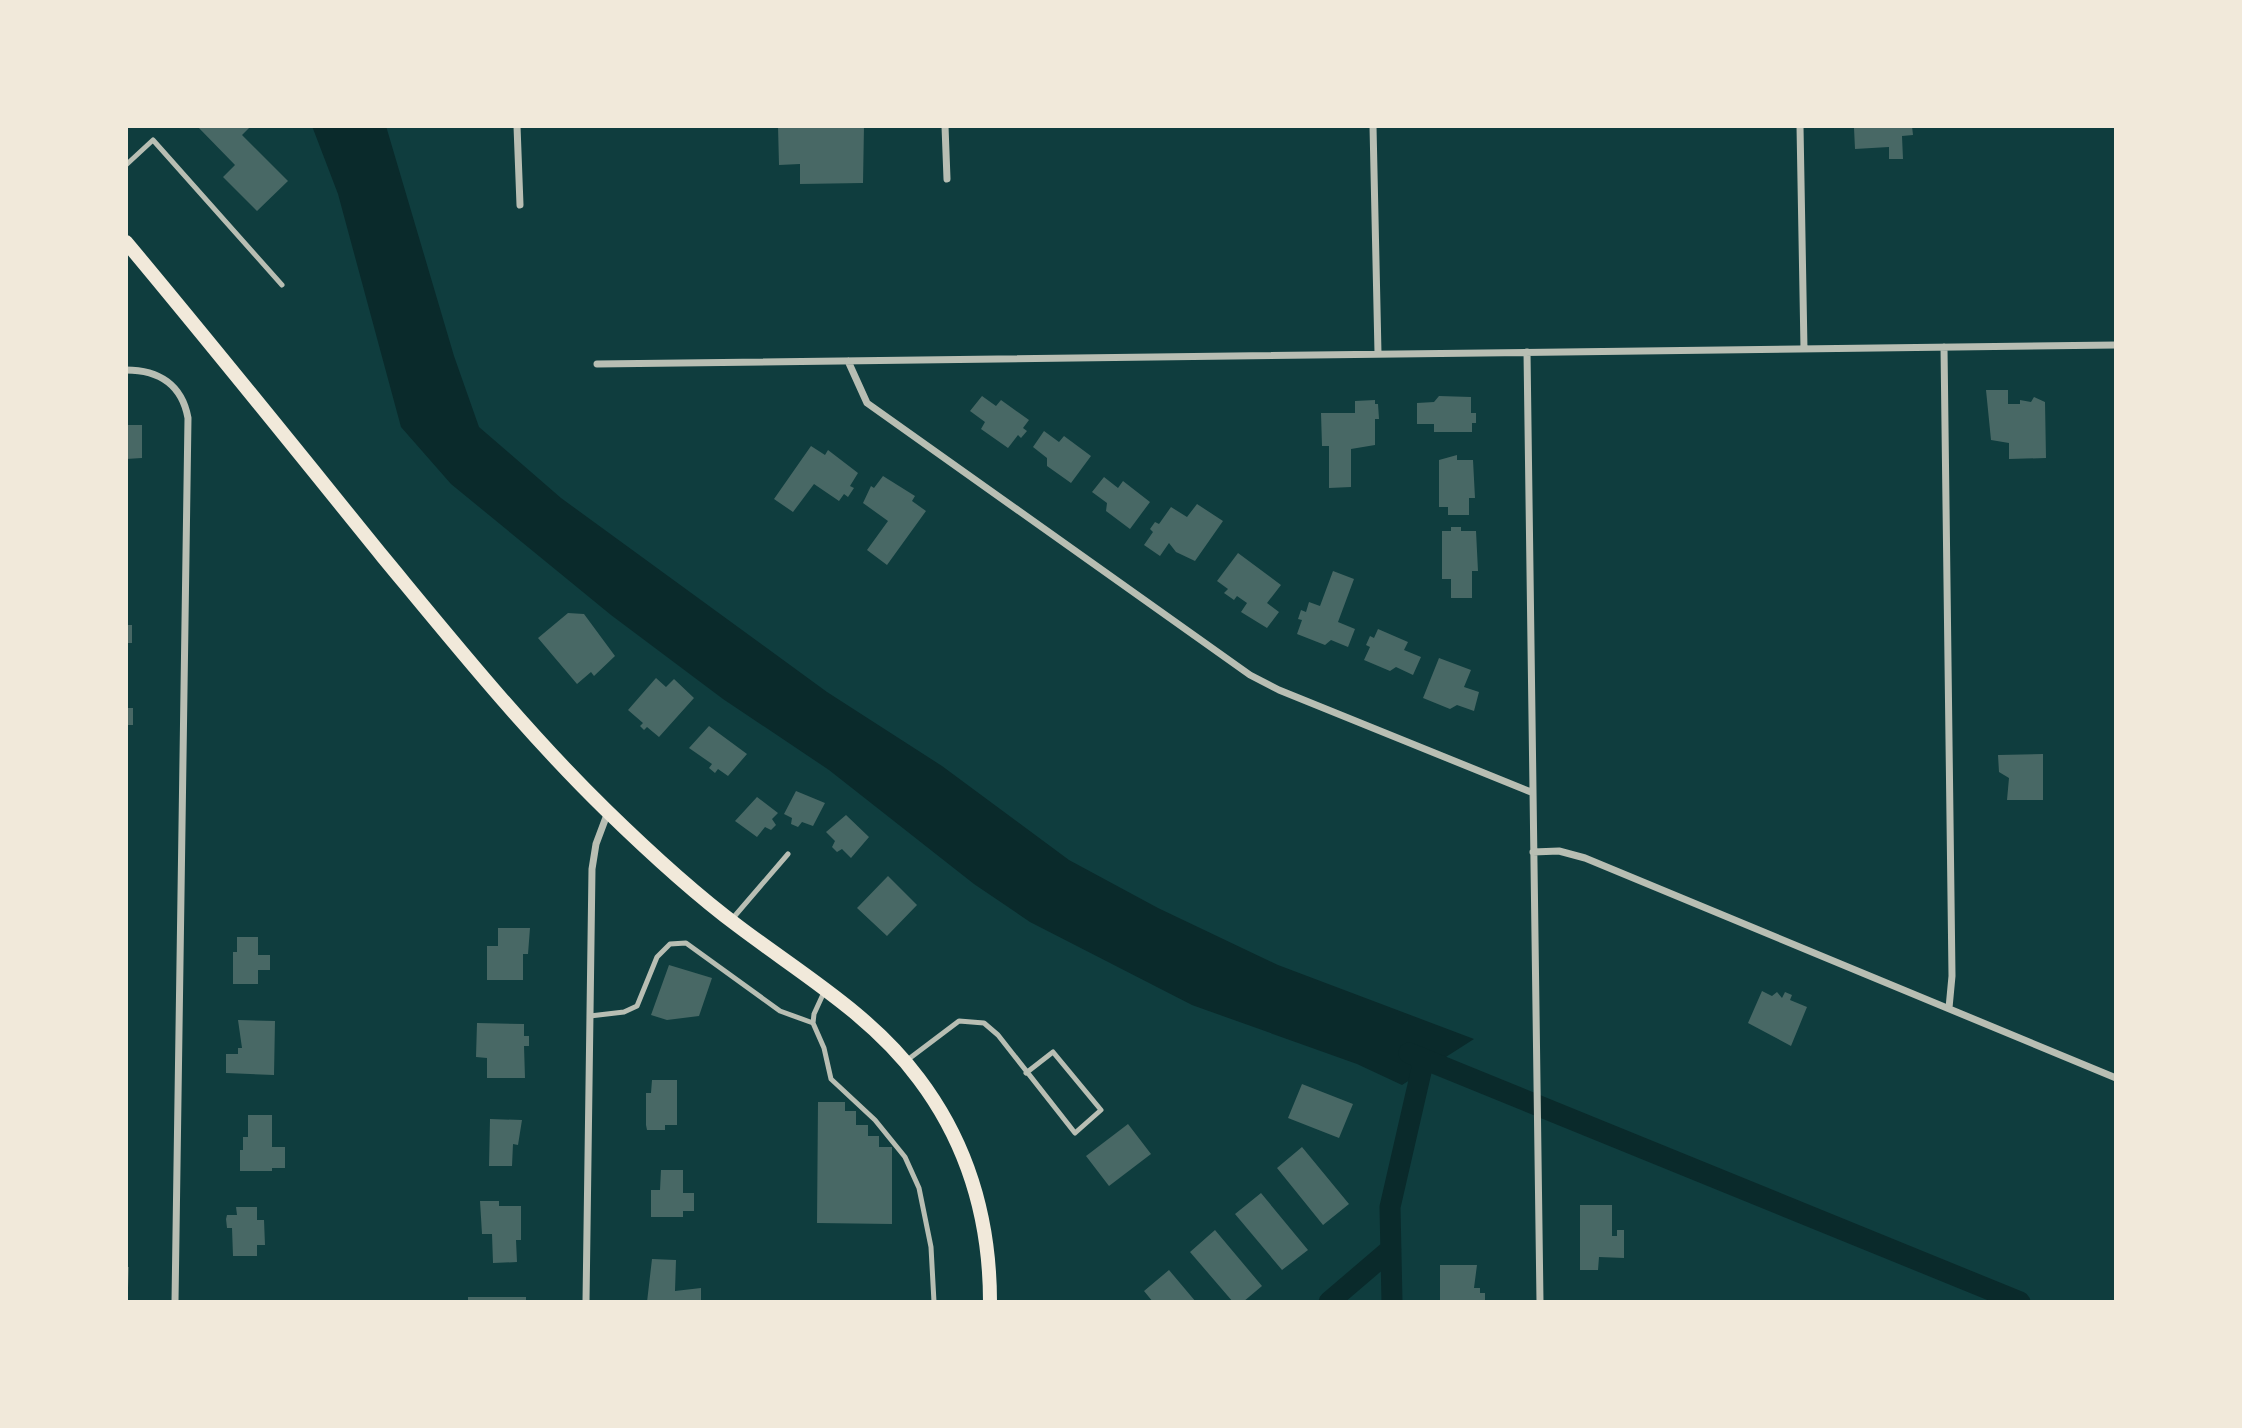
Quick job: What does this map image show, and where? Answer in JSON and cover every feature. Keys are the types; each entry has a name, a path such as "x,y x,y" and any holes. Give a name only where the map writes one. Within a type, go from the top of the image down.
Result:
{"main road":[{"path":"126,242 478,673 543,746 608,812 731,921 825,990 880,1034 906,1061 932,1096 968,1168 983,1222 990,1302"}],"street":[{"path":"517,126 520,205"},
{"path":"945,126 947,179"},
{"path":"1373,126 1378,353"},
{"path":"1800,126 1804,349"},
{"path":"597,364 2116,345"},
{"path":"1944,347 1952,976 1949,1008"},
{"path":"1527,352 1540,1302"},
{"path":"848,361 867,403 1180,629 1250,675 1279,690 1531,792"},
{"path":"126,370 160,374 175,386 186,403 188,418 175,1302"},
{"path":"586,1302 592,869 596,844 608,812"},
{"path":"1533,852 1559,851 1585,858 2116,1077"}],"lane":[{"path":"126,165 153,140 282,285"},
{"path":"731,921 788,854"},
{"path":"590,1016 624,1012 636,1006 657,957 670,944 686,943 780,1011 813,1023"},
{"path":"825,990 814,1014 813,1023 824,1048 831,1079 875,1120 905,1157 923,1205 931,1247 934,1302"},
{"path":"906,1061 959,1021 984,1023 998,1035 1026,1073 1075,1133 1101,1111 1053,1052 1026,1073"}],"water":[{"path":"312,126 386,126 454,356 479,427 561,498 827,692 942,766 1069,860 1158,908 1278,965 1474,1039 1402,1085 1357,1064 1192,1005 1030,922 974,884 829,770 723,699 611,615 451,484 401,427 338,194"}],"building":[{"path":"197,126 251,126 242,135 288,181 257,211 223,177 235,165"},
{"path":"778,126 864,126 863,183 800,184 800,164 779,165"},
{"path":"1912,126 1913,135 1902,136 1903,159 1889,159 1889,147 1855,149 1854,128"},
{"path":"1986,390 2008,390 2008,404 2020,404 2020,400 2031,402 2034,397 2045,402 2046,458 2009,459 2009,443 1991,440"},
{"path":"982,396 996,406 1001,400 1029,420 1023,428 1027,431 1021,438 1018,435 1008,448 981,429 985,422 970,411"},
{"path":"1439,396 1471,397 1471,413 1476,413 1472,432 1434,432 1434,424 1417,424 1417,403 1434,402"},
{"path":"1375,400 1375,404 1378,404 1379,419 1375,419 1375,445 1351,449 1351,487 1329,488 1329,446 1322,446 1321,413 1355,413 1355,401"},
{"path":"126,425 142,425 142,458 126,459"},
{"path":"1044,431 1059,442 1064,436 1091,456 1071,483 1047,466 1047,458 1033,447"},
{"path":"811,446 825,455 828,450 858,473 850,486 854,488 848,497 844,494 839,501 814,484 793,512 774,499"},
{"path":"1457,455 1457,460 1473,460 1475,498 1469,498 1469,515 1448,515 1448,507 1439,507 1439,460"},
{"path":"883,476 915,496 912,501 926,511 887,565 867,550 888,521 863,503 871,486 874,488"},
{"path":"1104,477 1118,488 1123,481 1150,502 1130,529 1106,511 1107,503 1092,492"},
{"path":"1197,504 1223,521 1195,561 1176,552 1169,543 1160,556 1144,545 1153,532 1150,529 1155,522 1159,524 1171,507 1187,517"},
{"path":"1451,527 1461,527 1461,531 1476,531 1478,571 1472,571 1472,598 1451,598 1451,579 1442,579 1442,531 1451,531"},
{"path":"1238,553 1281,585 1267,603 1279,612 1267,628 1241,612 1247,603 1237,596 1234,600 1224,593 1228,589 1217,581"},
{"path":"1333,571 1354,579 1338,622 1355,629 1348,647 1331,640 1325,645 1297,634 1302,620 1298,619 1301,610 1306,612 1309,602 1320,606"},
{"path":"568,613 584,614 615,656 594,676 591,672 577,684 538,638"},
{"path":"126,625 132,625 132,643 126,643"},
{"path":"1378,629 1408,642 1404,650 1421,657 1413,675 1396,667 1390,671 1364,660 1370,647 1366,645 1370,636 1374,638"},
{"path":"1439,658 1471,670 1464,687 1479,692 1474,711 1457,705 1450,709 1423,698"},
{"path":"656,678 666,687 674,679 694,698 659,737 647,727 644,730 640,726 643,723 628,710"},
{"path":"126,708 133,708 133,725 126,725"},
{"path":"709,726 747,754 728,776 718,769 715,773 709,768 712,764 689,748"},
{"path":"2043,754 2043,800 2007,800 2009,778 1999,772 1998,755"},
{"path":"796,791 825,803 813,826 802,822 798,827 791,824 792,818 784,814"},
{"path":"757,797 778,813 772,819 776,825 771,830 765,827 757,837 735,821"},
{"path":"846,815 869,837 851,858 842,849 837,852 832,847 835,841 826,832"},
{"path":"888,876 917,905 887,936 857,908"},
{"path":"498,928 530,928 528,954 523,954 523,980 487,980 487,946 498,946"},
{"path":"237,937 258,937 258,955 270,955 270,970 258,970 258,984 233,984 233,952 237,952"},
{"path":"669,965 712,978 699,1016 667,1020 651,1015"},
{"path":"1762,991 1772,996 1777,992 1782,998 1785,992 1792,995 1790,1000 1807,1007 1791,1046 1748,1023"},
{"path":"238,1020 275,1021 274,1075 226,1073 226,1054 238,1054 238,1048 242,1048"},
{"path":"477,1023 524,1024 524,1036 529,1036 529,1046 524,1046 525,1078 487,1078 487,1058 476,1057"},
{"path":"652,1080 677,1080 677,1125 665,1125 665,1130 647,1130 646,1093 651,1093"},
{"path":"1302,1084 1353,1104 1339,1138 1288,1118"},
{"path":"818,1102 845,1102 845,1111 856,1111 856,1125 868,1125 868,1136 879,1136 879,1147 892,1147 892,1224 817,1223"},
{"path":"248,1115 272,1115 272,1147 285,1147 285,1168 272,1168 272,1171 240,1171 243,1137 248,1137"},
{"path":"490,1119 522,1120 518,1145 513,1144 512,1166 489,1166"},
{"path":"1128,1124 1151,1154 1109,1186 1086,1156"},
{"path":"1302,1147 1349,1204 1323,1225 1277,1168"},
{"path":"661,1170 683,1170 683,1193 694,1193 694,1211 683,1211 683,1217 651,1217 651,1190 660,1190"},
{"path":"1261,1193 1308,1250 1282,1270 1235,1214"},
{"path":"480,1201 499,1201 499,1206 521,1206 521,1240 516,1240 517,1262 493,1263 492,1234 482,1234"},
{"path":"1580,1205 1612,1205 1612,1236 1617,1236 1617,1230 1624,1230 1624,1258 1599,1257 1598,1270 1580,1270"},
{"path":"236,1207 257,1207 257,1220 264,1220 265,1245 257,1245 257,1256 233,1256 232,1228 227,1228 226,1219 227,1215 237,1215"},
{"path":"1215,1230 1262,1286 1243,1302 1233,1302 1190,1252"},
{"path":"652,1259 676,1260 675,1291 701,1288 701,1302 647,1302"},
{"path":"1440,1265 1477,1265 1474,1288 1480,1288 1480,1293 1485,1293 1485,1302 1440,1302"},
{"path":"126,1267 129,1267 128,1288 126,1288"},
{"path":"1169,1270 1196,1302 1153,1302 1144,1291"},
{"path":"468,1297 526,1297 526,1302 468,1302"}],"waterway":[{"path":"1409,1053 2020,1302"},
{"path":"1392,1302 1390,1207 1424,1059"},
{"path":"1329,1302 1391,1249"}]}
